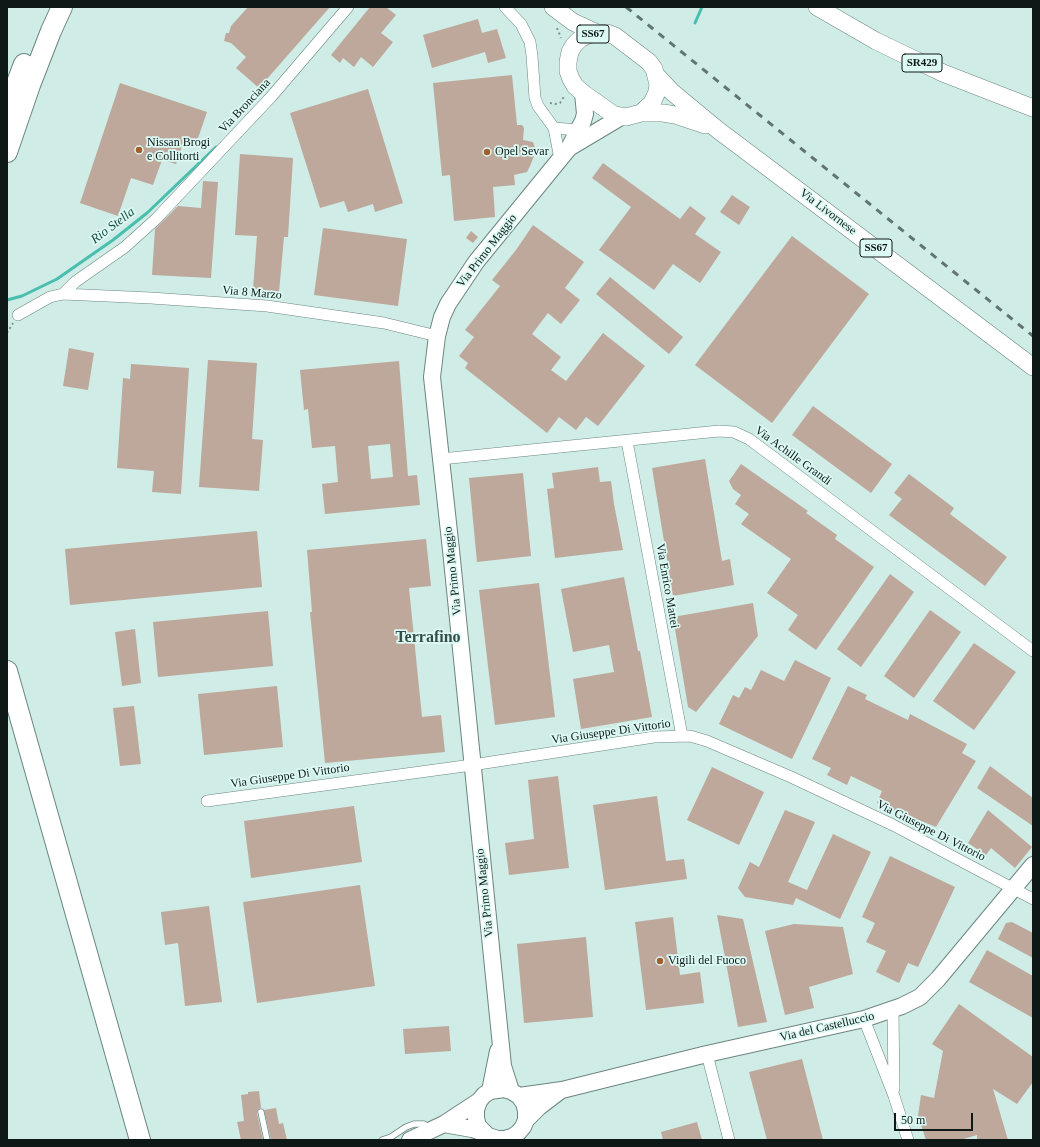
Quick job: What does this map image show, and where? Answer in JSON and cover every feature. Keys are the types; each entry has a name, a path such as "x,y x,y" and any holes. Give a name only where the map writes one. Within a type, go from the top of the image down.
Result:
{"highway":[{"path":"7,152 30,85 44,30 48,7"},
{"path":"7,109 44,30 62,7"},
{"path":"7,671 140,1140"},
{"path":"7,722 127,1140"}],"main road":[{"name":"SR429","path":"817,7 876,41 902,54 1033,108"},
{"name":"Via Livornese","path":"555,9 573,22 597,33 607,33 615,36 649,62 657,76 672,92 718,130 1033,367"},
{"name":"Via Livornese","path":"555,9 568,33 570,52 568,71 575,86 583,93 609,112 621,117 633,116 641,113 663,113 675,115 718,130"},
{"name":"SS67","path":"570,52 580,39 597,33"},
{"path":"641,113 648,108 656,98 658,84 657,76"},
{"name":"Via Primo Maggio","path":"521,1131 525,1107 515,1093 503,1066 432,377 437,336 442,317 448,304 463,281 564,154 578,130 585,114 583,93"},
{"name":"Via Primo Maggio","path":"564,154 621,117"},
{"name":"Via del Castelluccio","path":"515,1093 562,1090 707,1054 864,1019 893,1010 920,997 932,985 1033,864"},
{"name":"Via Primo Maggio","path":"493,1138 478,1126 476,1110 484,1096 500,1036"},
{"path":"410,1140 437,1127 484,1096 504,1089 515,1093"},
{"path":"437,1127 472,1129 493,1138 505,1139 512,1137 521,1131 539,1107 562,1090"}],"street":[{"name":"Via Bronciana","path":"63,294 75,282 125,247 156,219 271,97 348,7"},
{"path":"505,7 521,24 530,42 535,98 538,106 554,128 564,154"},
{"path":"554,128 578,130"},
{"path":"18,316 50,297 63,294"},
{"name":"Via 8 Marzo","path":"63,294 267,306 384,322 437,336"},
{"name":"Via Achille Grandi","path":"441,459 719,431 734,432 748,438 1033,651"},
{"name":"Via Enrico Mattei","path":"627,441 682,736"},
{"name":"Via Giuseppe Di Vittorio","path":"207,801 472,765 654,738 682,736 707,741 791,777 893,825 1033,899"},
{"path":"893,1010 894,1096"},
{"path":"864,1019 894,1096 908,1140"},
{"path":"707,1054 728,1140"}],"lane":[{"path":"261,1112 267,1140"},
{"path":"382,1140 391,1137 406,1126 414,1124 424,1124 437,1127"}],"building":[{"path":"248,7 330,7 259,88 236,68 246,57 231,43 224,41 226,33 229,33 231,26"},
{"path":"370,7 386,7 396,15 381,33 393,42 373,67 361,57 354,67 343,58 340,63 331,55"},
{"path":"478,19 482,33 497,29 506,58 488,63 485,52 432,68 423,35"},
{"name":"Opel Sevar","path":"512,75 517,125 522,125 524,128 523,140 533,142 535,148 534,156 527,172 514,175 515,185 493,187 495,217 454,221 450,175 442,176 433,83"},
{"name":"Nissan Brogi e Collitorti","path":"120,83 207,112 197,141 185,137 176,164 162,160 153,185 131,178 118,216 80,203"},
{"path":"368,89 403,203 375,212 373,204 348,212 344,201 320,208 290,113"},
{"path":"240,154 293,158 288,237 284,237 279,292 253,289 257,236 235,235"},
{"path":"603,163 680,219 690,206 706,218 695,234 721,252 700,283 673,264 654,290 599,250 631,207 592,178"},
{"path":"203,181 218,182 211,278 152,275 155,229 178,206 201,208"},
{"path":"732,195 750,207 739,225 720,212"},
{"path":"533,225 584,262 565,288 580,300 561,324 548,313 532,334 561,357 551,370 566,381 603,333 645,366 598,426 586,417 576,430 559,417 547,433 465,368 468,363 459,356 474,337 465,330 500,286 492,280 516,250"},
{"path":"323,228 407,239 398,306 314,295"},
{"path":"471,231 478,237 473,243 466,238"},
{"path":"792,236 869,294 772,423 695,365"},
{"path":"610,277 683,337 669,354 596,294"},
{"path":"69,348 94,353 88,390 63,386"},
{"path":"208,360 257,363 252,439 263,440 259,491 199,487"},
{"path":"399,361 408,476 417,475 420,505 325,514 322,484 338,482 335,446 312,448 308,409 304,410 300,370","holes":["390,444 393,477 371,479 368,446"]},
{"path":"131,364 189,368 181,494 152,492 154,471 117,468 123,378 130,379"},
{"path":"813,406 892,464 871,493 792,435"},
{"path":"705,459 722,561 730,559 734,585 673,596 652,468"},
{"path":"741,464 808,511 806,513 837,535 835,539 874,567 816,650 788,630 798,615 767,593 791,559 741,524 749,514 735,504 741,495 733,489 729,481"},
{"path":"598,467 600,482 611,481 623,550 555,558 547,489 554,488 552,473"},
{"path":"523,473 531,556 477,562 469,478"},
{"path":"909,474 954,508 950,514 1007,557 985,586 889,515 902,499 894,493"},
{"path":"257,531 262,587 70,605 65,549"},
{"path":"426,539 431,586 409,588 422,717 441,715 445,752 325,763 310,612 312,612 307,550"},
{"path":"890,574 914,592 861,667 837,649"},
{"path":"624,577 652,717 581,729 573,679 614,672 609,645 573,652 561,589"},
{"path":"539,583 555,717 495,725 479,590"},
{"path":"753,603 758,636 696,712 688,707 673,617"},
{"path":"930,610 961,632 914,698 884,676"},
{"path":"268,611 273,666 158,677 153,622"},
{"path":"135,629 141,683 122,686 115,632"},
{"path":"974,643 1016,672 974,730 933,701"},
{"path":"795,660 831,678 792,759 719,724 733,695 739,698 745,687 751,690 761,670 784,681"},
{"path":"277,686 283,747 204,755 198,694"},
{"path":"848,686 867,695 865,699 908,720 910,714 967,744 962,753 976,761 936,827 877,803 882,791 851,776 847,785 827,775 831,768 812,759"},
{"path":"134,706 141,764 120,766 113,708"},
{"path":"990,766 1033,798 1033,826 977,788"},
{"path":"712,767 764,792 739,845 687,820"},
{"path":"558,776 569,868 509,875 505,843 534,839 528,780"},
{"path":"657,796 666,861 684,859 687,879 605,890 593,805"},
{"path":"354,806 362,862 251,878 244,821"},
{"path":"785,810 815,822 788,882 807,890 833,834 871,852 840,919 796,898 793,905 745,897 738,888 750,862 759,867"},
{"path":"988,810 1032,847 1015,868 991,848 986,855 968,843"},
{"path":"890,856 955,887 918,967 908,963 899,983 876,972 886,951 866,942 875,923 862,917"},
{"path":"360,885 375,986 257,1003 243,902"},
{"path":"209,906 222,1002 185,1006 178,943 165,945 161,912"},
{"path":"717,915 743,919 767,1022 738,1027"},
{"path":"673,917 680,975 700,972 704,1003 646,1010 635,922"},
{"path":"1012,922 1033,933 1033,958 998,939 1006,923"},
{"path":"794,924 843,927 853,974 809,987 814,1008 785,1015 765,931"},
{"path":"586,937 593,1017 524,1023 517,944"},
{"path":"987,950 1033,976 1033,1018 969,982"},
{"path":"959,1004 1033,1057 1033,1082 1017,1104 993,1089 1008,1140 977,1140 977,1135 960,1140 926,1140 918,1116 921,1095 934,1098 943,1051 932,1044"},
{"path":"449,1026 451,1051 405,1054 403,1029"},
{"path":"802,1059 823,1140 767,1140 749,1072"},
{"path":"259,1091 261,1108 258,1109 257,1113 263,1140 241,1140 237,1122 244,1121 241,1095 248,1094 248,1092"},
{"path":"276,1108 279,1124 283,1123 287,1140 271,1140 264,1110"},
{"path":"697,1122 702,1140 663,1140 661,1132"}],"waterway":[{"path":"695,23 702,7"},
{"name":"Rio Stella","path":"7,300 22,296 57,279 113,240 147,213 216,147"}],"railway":[{"path":"626,7 1033,336"}],"place":[{"name":"Nissan Brogi e Collitorti","path":"139,150"},
{"name":"Opel Sevar","path":"487,152"},
{"name":"Vigili del Fuoco","path":"660,961"}],"district":[{"name":"Terrafino","path":"428,638"}]}
